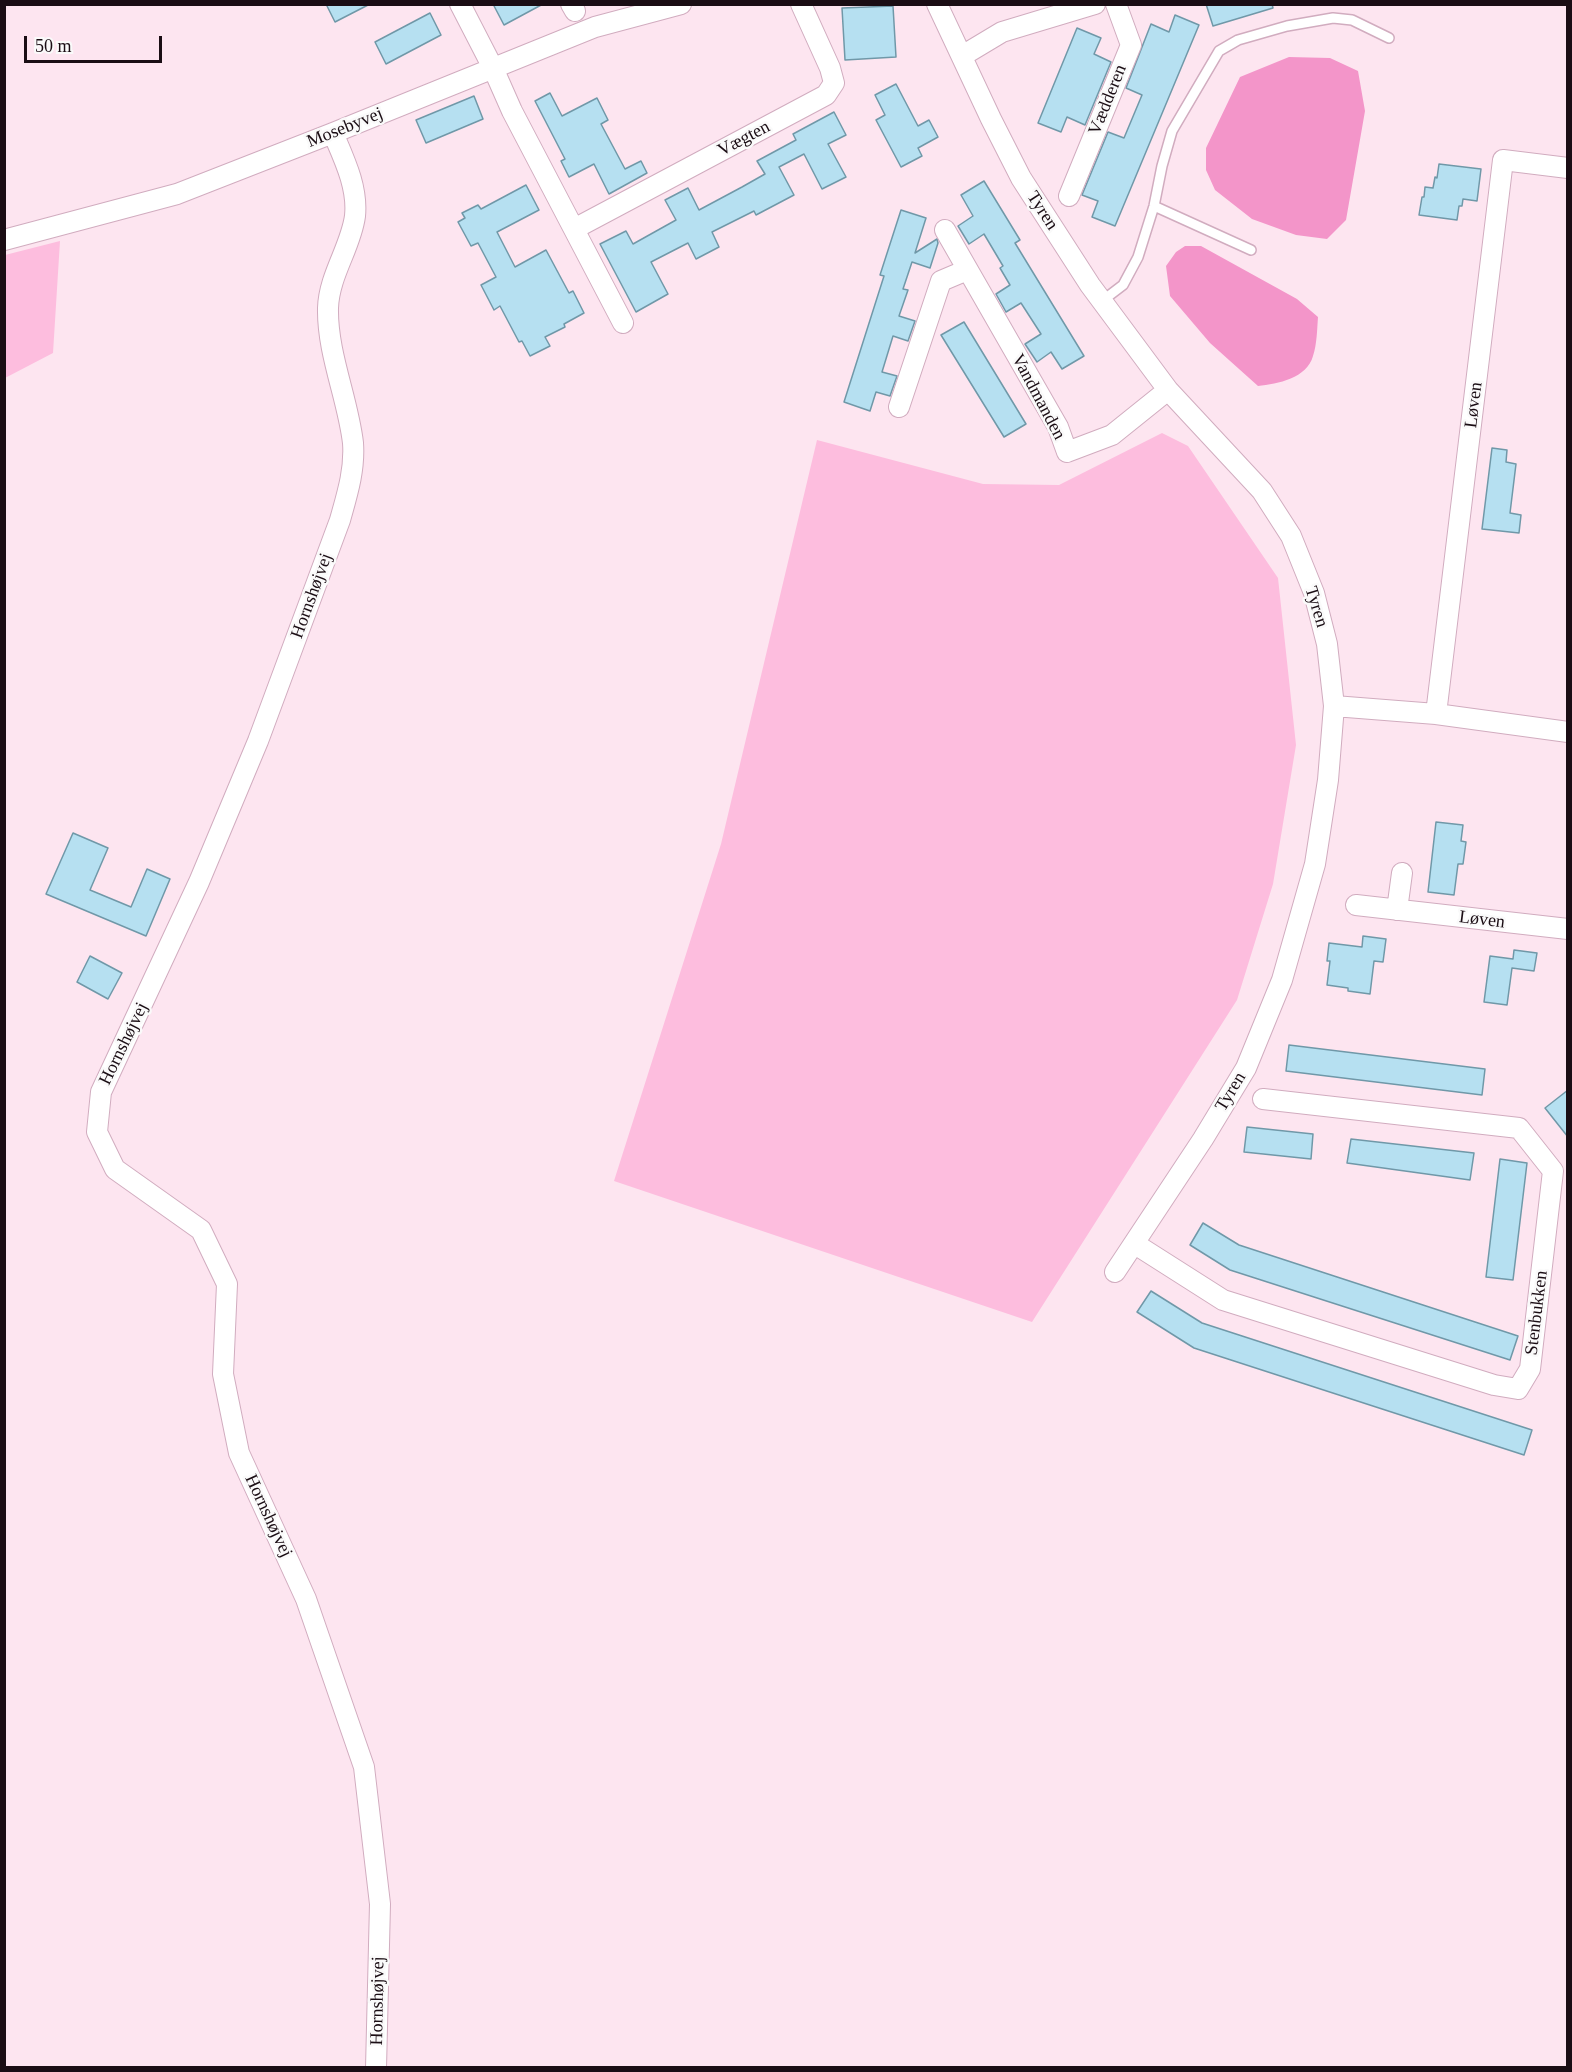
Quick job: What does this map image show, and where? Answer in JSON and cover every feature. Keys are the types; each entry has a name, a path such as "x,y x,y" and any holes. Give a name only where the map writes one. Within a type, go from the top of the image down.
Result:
{"street":[{"path":"460,4 512,111 623,323"},
{"name":"Mosebyvej","path":"4,240 177,194 595,27 681,4"},
{"name":"Vægten","path":"574,229 826,95 834,84 830,68 801,4"},
{"name":"Tyren","path":"937,4 1021,178 1090,285 1168,390 1262,491 1291,536 1314,593 1327,644 1334,706 1328,780 1315,864 1282,980 1246,1068 1116,1272"},
{"path":"962,57 1002,32 1095,4"},
{"name":"Vædderen","path":"1069,196 1131,45 1116,4"},
{"name":"Hornshøjvej","path":"333,133 354,188 355,202 355,217 335,275 328,309 334,360 353,445 351,483 340,520 258,741 199,882 101,1092 97,1132 115,1169 201,1230 227,1284 223,1374 239,1453 306,1599 364,1767 380,1904 376,2067"},
{"name":"Løven","path":"1436,714 1503,160 1568,168"},
{"name":"Vandmanden","path":"945,230 1058,427 1067,452 1112,435 1168,390"},
{"path":"899,407 941,281 968,270"},
{"path":"1334,706 1436,714 1568,732"},
{"path":"1397,910 1401,873"},
{"name":"Løven","path":"1356,905 1568,929"},
{"name":"Stenbukken","path":"1135,1244 1223,1300 1494,1385 1518,1389 1530,1370 1553,1171 1519,1128 1263,1099"}],"lane":[{"path":"1102,301 1123,285 1138,257 1154,206 1172,131 1219,51 1238,40 1287,26 1333,18 1352,20 1389,38"},
{"path":"1154,206 1251,250"}],"shaded area":[{"path":"1289,57 1330,58 1358,71 1365,111 1346,220 1327,239 1296,235 1252,219 1215,190 1206,170 1206,148 1240,77"},
{"path":"60,241 53,353 5,378 5,255"},
{"path":"1185,246 1201,246 1297,299 1318,317 1314,351 1310,364 1305,370 1283,381 1258,386 1210,343 1170,296 1166,266 1176,252"},
{"path":"1162,433 1188,446 1278,578 1296,745 1273,884 1237,1000 1032,1322 614,1181 721,844 817,440 983,484 1059,485"}],"building":[{"path":"326,4 370,4 335,22"},
{"path":"493,4 543,4 504,25"},
{"path":"1206,4 1272,4 1273,8 1213,26"},
{"path":"893,6 896,57 845,60 842,8"},
{"path":"430,13 441,35 386,64 375,42"},
{"path":"1175,15 1199,25 1115,226 1092,217 1098,201 1082,195 1108,132 1124,138 1142,95 1126,88 1151,24 1169,32"},
{"path":"1077,28 1101,38 1094,54 1111,62 1085,125 1067,117 1061,132 1038,123"},
{"path":"896,84 918,126 929,120 938,137 918,148 922,156 901,167 876,120 885,115 875,95"},
{"path":"550,93 562,116 597,98 608,120 601,124 625,169 641,161 647,173 609,194 594,164 569,177 561,161 565,159 535,101"},
{"path":"474,96 483,119 426,143 416,120"},
{"path":"834,112 846,135 828,144 846,177 822,189 804,154 779,167 794,195 756,215 754,211 712,232 719,247 696,259 688,243 651,262 668,294 636,312 600,244 626,231 633,244 676,220 665,200 688,188 699,210 742,187 765,174 757,161 796,140 793,134"},
{"path":"1439,164 1481,169 1477,201 1463,199 1462,206 1459,206 1457,220 1419,215 1425,187 1433,188"},
{"path":"984,181 1020,240 1015,243 1084,356 1062,369 1051,352 1037,362 1025,344 1041,334 1021,303 1006,312 996,294 1010,285 1000,268 1003,266 984,234 969,244 958,226 973,216 961,195"},
{"path":"526,185 539,210 497,232 515,267 546,250 569,293 573,291 584,313 564,324 565,327 545,337 550,346 530,356 522,341 519,342 500,306 494,310 481,285 496,277 478,243 471,246 458,222 465,218 462,213 478,205 481,209"},
{"path":"901,210 926,218 915,253 937,239 938,243 930,268 912,262 903,289 908,290 899,316 915,321 908,341 893,336 882,372 897,376 890,396 876,392 870,411 844,402 884,276 880,275"},
{"path":"964,322 1026,424 1004,437 941,335"},
{"path":"1492,448 1507,450 1506,462 1516,464 1510,513 1521,515 1519,533 1482,529"},
{"path":"1436,822 1463,825 1461,841 1466,842 1463,864 1458,864 1454,895 1428,892"},
{"path":"73,833 108,848 90,890 131,907 147,869 170,879 146,936 46,894"},
{"path":"1363,936 1386,939 1383,962 1374,961 1370,994 1327,985 1330,961 1327,961 1329,943 1362,947"},
{"path":"1514,950 1537,953 1534,971 1512,968 1507,1005 1484,1002 1490,956 1513,959"},
{"path":"90,956 122,973 108,999 77,982"},
{"path":"1289,1045 1485,1069 1482,1095 1286,1071"},
{"path":"1568,1090 1568,1137 1545,1108"},
{"path":"1247,1127 1313,1134 1311,1159 1244,1152"},
{"path":"1351,1139 1474,1153 1470,1180 1347,1163"},
{"path":"1500,1159 1527,1163 1513,1280 1486,1277"},
{"path":"1203,1223 1239,1245 1518,1336 1510,1360 1230,1270 1190,1245"},
{"path":"1151,1291 1202,1323 1532,1430 1524,1455 1194,1348 1137,1312"}]}
